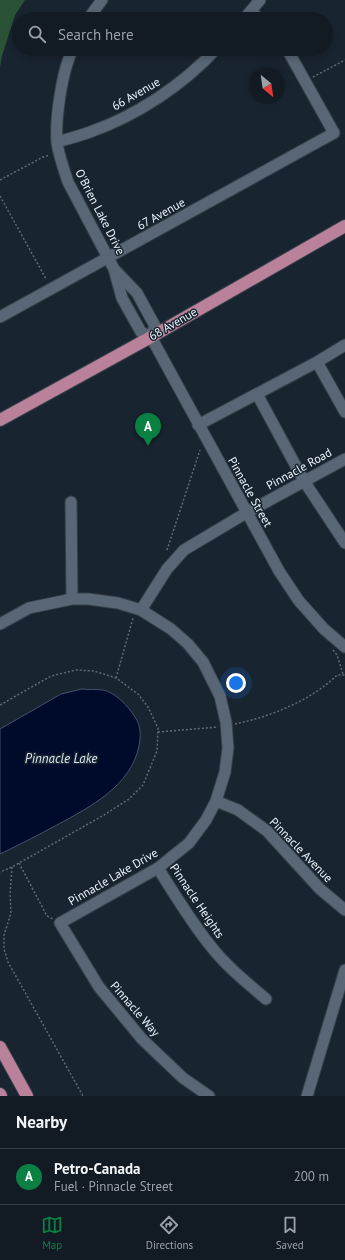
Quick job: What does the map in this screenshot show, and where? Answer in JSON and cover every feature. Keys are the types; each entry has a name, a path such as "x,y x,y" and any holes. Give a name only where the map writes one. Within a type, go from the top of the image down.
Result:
{"main road":[{"name":"68 Avenue","path":"0,420 151,337 345,226"},
{"path":"0,1047 27,1096"}],"street":[{"path":"93,12 102,0"},
{"path":"250,12 260,0"},
{"name":"O'Brien Lake Drive","path":"69,56 59,99 58,147 68,182 114,268 137,293 155,326 151,337 141,332 122,298 114,268"},
{"name":"66 Avenue","path":"58,147 140,110 163,94 210,56"},
{"path":"290,56 305,82"},
{"name":"67 Avenue","path":"0,318 334,133 305,82"},
{"name":"Pinnacle Street","path":"151,337 279,571 299,601 324,629 345,647"},
{"path":"198,425 317,362 345,345"},
{"path":"317,362 345,412"},
{"path":"257,394 304,481 345,543"},
{"name":"Pinnacle Road","path":"138,613 167,569 184,550 246,513 345,459"},
{"path":"71,502 72,599"},
{"name":"Pinnacle Lake Drive","path":"0,624 29,608 72,599 88,599 118,603 171,629 188,644 203,662 220,696 226,726 228,748 225,772 216,801 206,820 189,843 158,868 60,923"},
{"name":"Pinnacle Avenue","path":"216,801 238,810 267,831 320,889 345,910"},
{"name":"Pinnacle Heights","path":"158,868 188,916 210,945 245,981 266,999"},
{"name":"Pinnacle Way","path":"60,923 99,987 142,1039 183,1078 209,1096"},
{"path":"307,1096 345,970"}],"path":[{"path":"305,82 345,60"},
{"path":"0,180 43,157 58,147"},
{"path":"0,196 46,279"},
{"path":"167,550 200,450"},
{"path":"116,678 138,613"},
{"path":"158,732 226,726 253,721 273,714 320,689 337,674 344,674 337,655 329,646 336,639"},
{"path":"0,705 51,676 76,670 94,671 116,678 138,694 148,707 158,728 157,751 143,785 129,799 104,815 12,867 0,872"},
{"path":"19,863 48,916 60,923"},
{"path":"12,867 10,894 11,913 4,935 4,949 8,962 83,1096"}],"green space":[{"path":"0,0 25,0 17,12 12,12 12,24 0,67"}],"water":[{"name":"Pinnacle Lake","path":"82,689 108,691 121,700 132,713 137,720 140,734 139,746 135,760 118,784 95,803 57,825 0,854 0,729 61,694"}],"place":[{"name":"Petro-Canada","path":"148,446"}]}
